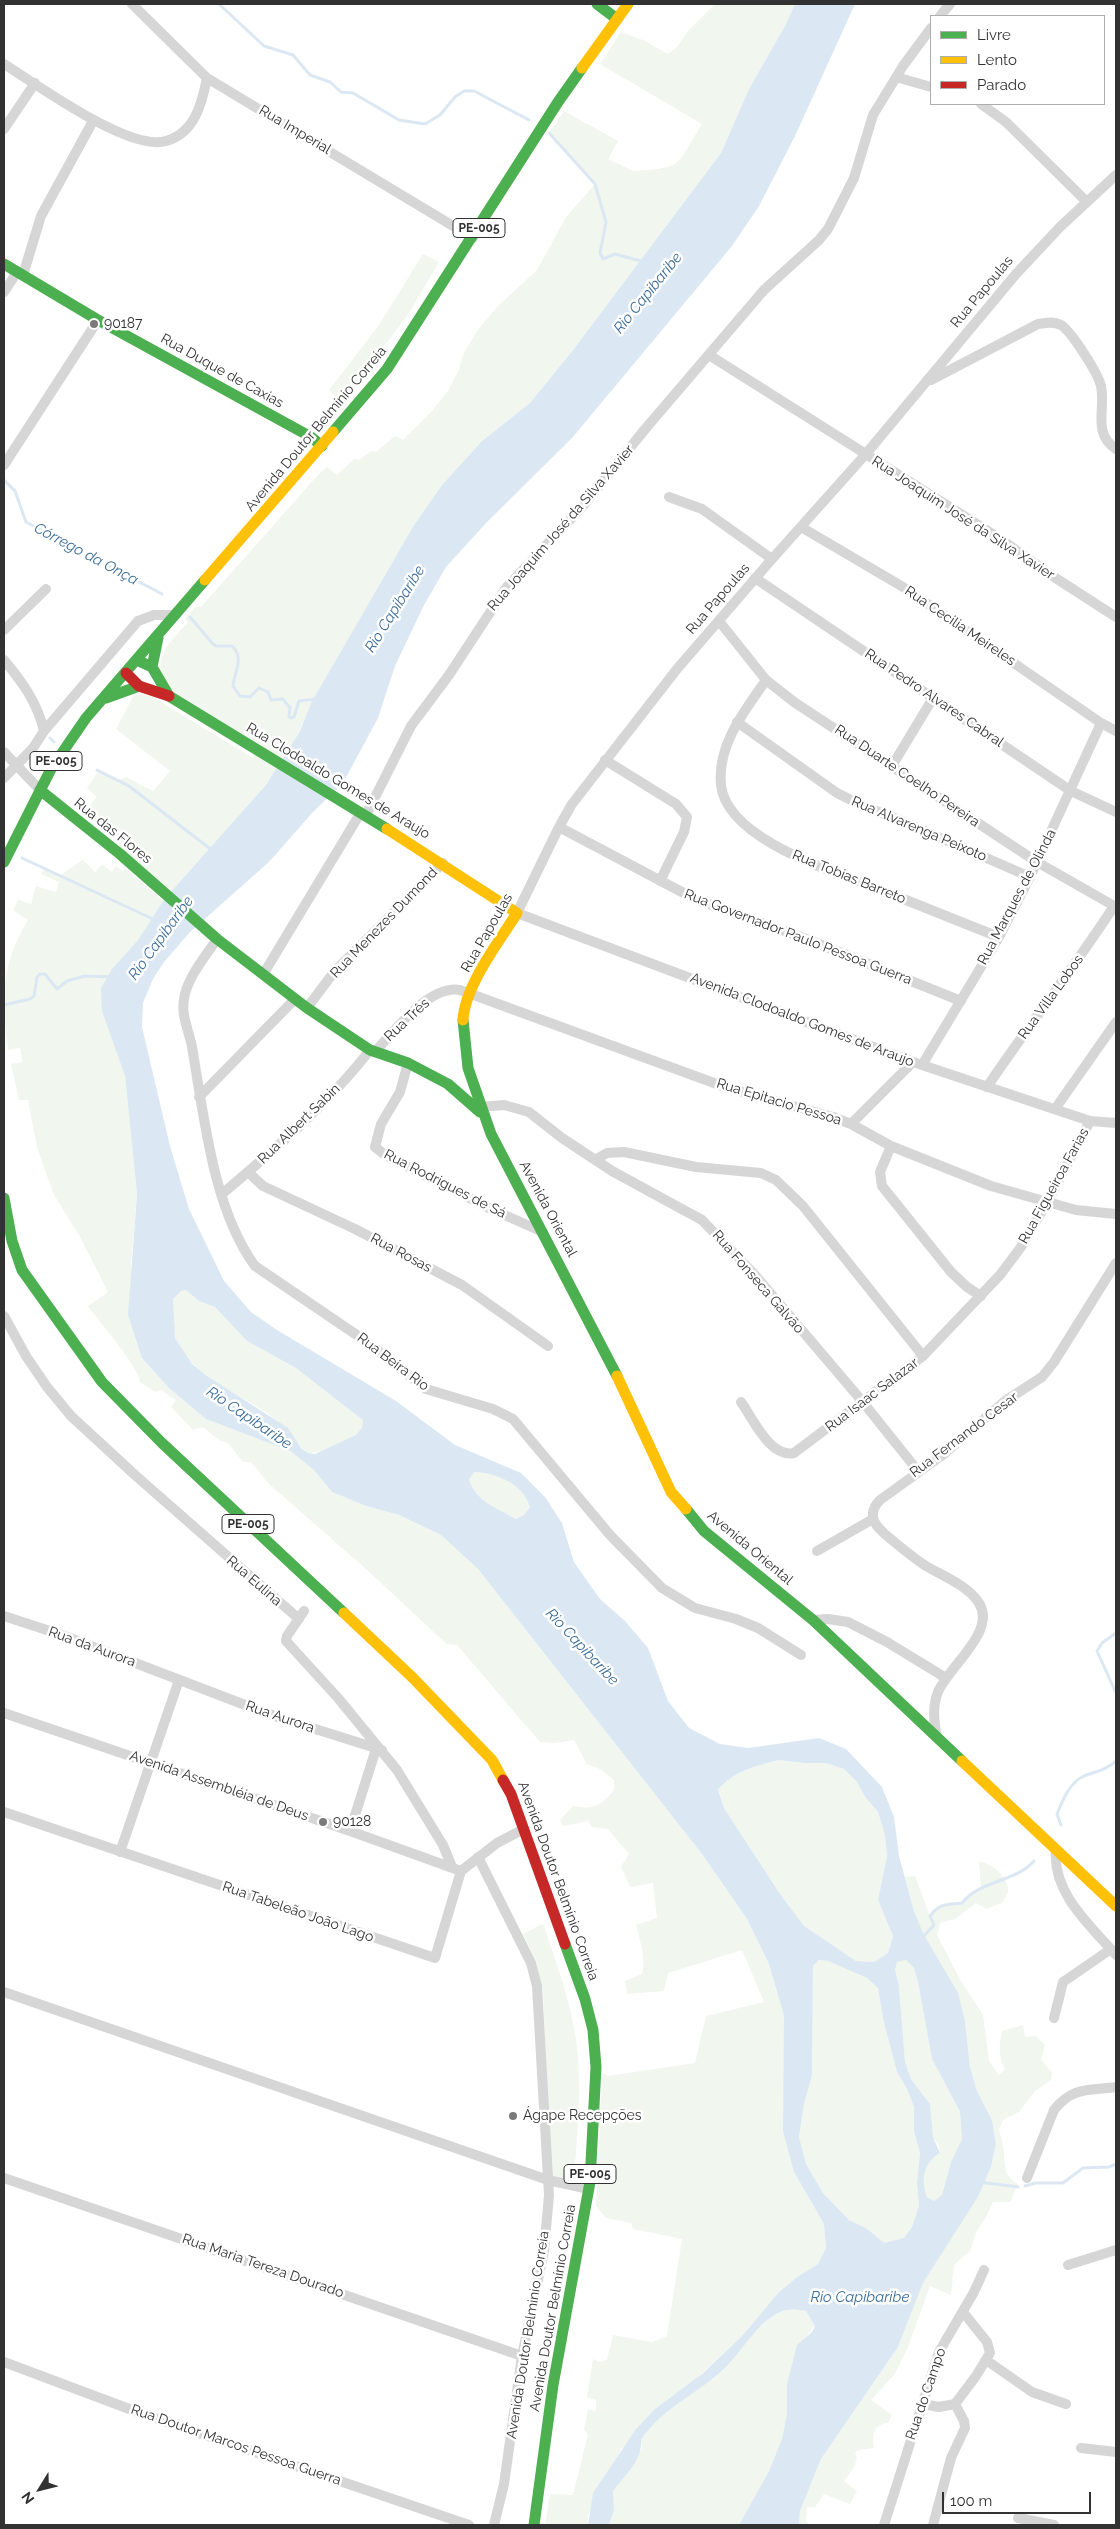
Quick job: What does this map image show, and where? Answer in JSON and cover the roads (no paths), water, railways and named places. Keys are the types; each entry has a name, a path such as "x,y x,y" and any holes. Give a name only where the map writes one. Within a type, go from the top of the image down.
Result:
{"street":[{"name":"Rua Imperial","path":"132,4 207,78 473,238"},
{"path":"597,4 617,19"},
{"name":"Avenida Doutor Belmínio Correia","path":"159,636 392,362 473,238 558,102 628,4"},
{"path":"941,15 950,4"},
{"name":"Rua Joaquim José da Silva Xavier","path":"264,972 363,813 412,726 449,675 506,588 582,507 646,428 764,290 819,240 828,229 854,178 873,115 896,77 930,29"},
{"path":"4,64 93,122 152,142 168,141 185,130 198,114 207,78"},
{"path":"896,77 930,87"},
{"path":"4,129 35,83"},
{"path":"981,105 1006,122 1087,202"},
{"path":"4,292 20,273 41,216 93,122"},
{"name":"Rua Papoulas","path":"481,1110 468,1068 463,1028 464,1009 470,994 517,913 559,826 572,804 605,760 755,578 865,455 1016,274 1116,175"},
{"name":"Rua Duque de Caxias","path":"4,264 98,320 311,437 322,446"},
{"path":"4,465 98,320"},
{"path":"925,383 1038,324 1058,324 1065,328 1094,372 1100,386 1102,429 1109,444 1116,449"},
{"name":"Rua Joaquim José da Silva Xavier","path":"709,355 1002,540 1054,577 1116,617"},
{"path":"668,497 702,509 772,559"},
{"name":"Rua Cecilia Meireles","path":"801,527 903,587 1101,723 1116,731"},
{"name":"Rua Pedro Alvares Cabral","path":"755,578 1072,791 1116,812"},
{"path":"4,630 46,589"},
{"path":"4,778 18,764 138,621 154,615 177,615"},
{"name":"Rua Duarte Coelho Pereira","path":"719,621 766,680 794,702 1037,862 1115,906"},
{"path":"137,661 152,667 159,636"},
{"name":"PE-005","path":"4,862 62,750 100,701 159,636"},
{"path":"4,660 31,695 38,709 44,731"},
{"name":"Rua Clodoaldo Gomes de Araujo","path":"152,667 169,696 363,813 443,863 517,913"},
{"path":"126,673 139,686 169,696"},
{"name":"Rua Tobias Barreto","path":"766,680 737,722 726,746 721,765 721,787 730,805 742,820 761,836 807,862 999,937"},
{"path":"100,701 139,686"},
{"path":"892,766 933,698"},
{"name":"Rua Alvarenga Peixoto","path":"737,722 837,793 863,806 1030,877"},
{"name":"Rua Marques de Olinda","path":"851,1124 917,1064 961,1001 999,937 1030,877 1072,791 1101,723"},
{"name":"Rua das Flores","path":"4,752 18,764 40,790 120,854 206,930"},
{"path":"605,760 676,804 687,817 684,832 660,881"},
{"name":"Rua Governador Paulo Pessoa Guerra","path":"559,826 660,881 721,909 809,940 961,1001"},
{"name":"Rua Menezes Dumond","path":"307,1008 334,972 443,863"},
{"name":"Rua Villa Lobos","path":"987,1087 1115,906"},
{"name":"Avenida Clodoaldo Gomes de Araujo","path":"517,913 917,1064 1090,1121 1116,1123"},
{"name":"Avenida Oriental","path":"206,930 264,972 307,1008 373,1051 408,1063 448,1084 481,1110 606,1351 671,1492 686,1512 723,1548 813,1620 1116,1906"},
{"name":"Rua Beira Rio","path":"217,939 200,965 184,999 183,1011 192,1044 199,1097 222,1194 243,1248 262,1273 367,1342 426,1389 492,1409 513,1419 610,1535 662,1588 695,1608 752,1625 801,1655"},
{"name":"Rua Três","path":"373,1051 405,1020 443,990 451,988 470,994"},
{"name":"Rua Epitacio Pessoa","path":"470,994 725,1087 851,1124 891,1146 984,1183 1076,1210 1116,1214"},
{"path":"199,1097 295,999"},
{"path":"1055,1109 1116,1022"},
{"name":"Rua Albert Sabin","path":"222,1194 248,1172 373,1051"},
{"name":"Rua Rodrigues de Sá","path":"408,1063 400,1092 380,1124 375,1147 385,1155 491,1209 544,1232"},
{"path":"448,1084 460,1080 468,1068"},
{"name":"Rua Fonseca Galvão","path":"481,1110 504,1105 529,1112 562,1138 595,1160 702,1220 715,1231 754,1274 862,1401 918,1471"},
{"name":"Rua Figueiroa Farias","path":"1000,1275 1021,1247 1048,1201 1090,1121"},
{"path":"891,1146 880,1172 882,1186 951,1272 967,1287 981,1296"},
{"path":"595,1160 607,1153 624,1152 696,1167 749,1171 769,1176 789,1190 803,1206 923,1356"},
{"name":"Rua Rosas","path":"248,1172 262,1186 355,1229 462,1285 548,1346"},
{"name":"Avenida Doutor Belmínio Correia","path":"4,1198 12,1242 22,1270 102,1382 162,1443 462,1726 499,1772 511,1794 585,1999 593,2030 596,2067 589,2189 553,2385 534,2525"},
{"name":"Rua Fernando Cesar","path":"873,1518 873,1510 880,1500 944,1454 1005,1401 1042,1377 1054,1362 1116,1263"},
{"name":"Rua Isaac Salazar","path":"741,1402 773,1448 780,1454 794,1453 923,1356 1000,1275"},
{"name":"Rua Eulina","path":"4,1316 26,1356 47,1387 71,1416 135,1476 302,1615 287,1636 286,1641 338,1698 397,1770 457,1869"},
{"path":"817,1551 873,1518 876,1525 899,1546 924,1565 960,1585 980,1604 982,1612 981,1628 974,1641 946,1678 934,1703 934,1724 938,1738"},
{"name":"Rua da Aurora","path":"4,1616 62,1635 179,1680"},
{"path":"813,1620 848,1622 887,1642 946,1678"},
{"path":"120,1852 179,1680"},
{"name":"Rua Aurora","path":"179,1680 274,1716 379,1750"},
{"name":"Avenida Assembléia de Deus","path":"4,1713 457,1869"},
{"path":"350,1831 379,1750"},
{"name":"Rua Tabeleão João Lago","path":"4,1812 435,1958 457,1869"},
{"path":"457,1869 500,1841 524,1829"},
{"path":"1054,2018 1063,1982 1113,1952 1078,1910 1060,1883 1055,1871 1056,1850"},
{"name":"Avenida Doutor Belminio Correia","path":"478,1857 531,1963 537,1986 548,2180 544,2252 522,2356 504,2484 494,2525"},
{"path":"4,1992 548,2180 589,2189"},
{"path":"1027,2178 1054,2110 1060,2103 1070,2094 1080,2091 1116,2087"},
{"name":"Rua Maria Tereza Dourado","path":"4,2178 522,2356"},
{"path":"1068,2265 1116,2250"},
{"name":"Rua do Campo","path":"884,2525 939,2352 963,2312 984,2270"},
{"path":"922,2404 939,2407 955,2404 990,2353 987,2342 963,2312"},
{"path":"986,2360 1032,2392 1066,2404"},
{"name":"Rua Doutor Marcos Pessoa Guerra","path":"4,2362 140,2413 469,2525"},
{"path":"933,2525 951,2458 965,2428 964,2421 955,2404"},
{"path":"1081,2448 1116,2452"},
{"path":"1018,2518 1054,2525"}],"water":[{"name":"Rio Capibaribe","path":"795,4 855,4 795,136 759,206 732,246 572,438 487,522 446,567 424,605 395,666 378,718 343,783 312,813 269,862 190,932 164,962 153,979 143,1003 142,1027 170,1146 189,1209 224,1281 251,1312 277,1330 396,1401 455,1445 521,1473 545,1497 562,1523 574,1562 600,1599 625,1621 648,1648 668,1701 689,1728 720,1744 748,1748 819,1738 846,1749 882,1787 894,1817 899,1856 914,1911 923,1933 958,1993 965,2021 970,2067 977,2091 992,2120 996,2144 991,2167 978,2197 923,2283 898,2347 821,2459 800,2511 799,2525 739,2525 769,2471 782,2439 787,2413 787,2384 797,2345 812,2332 815,2326 806,2311 795,2309 780,2312 767,2320 725,2368 667,2412 649,2429 641,2440 641,2447 636,2461 613,2491 614,2510 609,2525 588,2525 593,2493 636,2429 655,2409 702,2374 743,2335 778,2293 797,2277 818,2264 826,2248 824,2224 794,2172 783,2131 784,2016 769,1964 747,1919 702,1854 478,1569 441,1535 399,1515 366,1506 332,1492 314,1470 290,1451 206,1419 169,1388 142,1358 128,1315 137,1194 125,1076 102,1011 101,988 112,969 138,940 163,901 266,785 300,731 311,703 414,525 442,485 482,441 530,403 573,350 721,153 749,89 785,26","holes":["186,1290 199,1301 215,1307 247,1341 296,1368 363,1420 362,1428 356,1435 315,1454 308,1453 301,1448 288,1428 207,1376 192,1364 175,1338 173,1299 181,1291","474,1472 500,1477 515,1486 530,1507 524,1515 516,1519 481,1498 472,1487 469,1479","779,1760 826,1763 844,1769 856,1781 866,1798 878,1812 885,1835 887,1856 878,1900 893,1936 888,1953 874,1962 856,1961 804,1926 780,1894 724,1808 718,1790 731,1778 754,1767","819,1960 828,1961 867,1978 878,1988 884,2023 897,2072 907,2089 914,2107 914,2132 920,2153 917,2183 919,2206 912,2227 904,2238 884,2243 866,2228 849,2220 823,2193 806,2164 799,2137 804,2104 812,2076 813,1966","906,1960 914,1968 932,2059 960,2112 962,2139 951,2162 942,2195 934,2201 927,2197 924,2178 930,2162 940,2153 933,2137 930,2104 911,2079 905,2062 899,1986 895,1970 897,1962"]}],"waterway":[{"path":"219,4 264,46 293,55 310,75 330,82 341,92 353,93 399,120 425,124 440,115 455,97 464,91 474,91 529,120"},
{"path":"549,133 595,184 606,222 600,253 603,259 615,254 644,262"},
{"name":"Córrego da Onça","path":"4,480 15,491 26,522 162,594"},
{"name":"Córrego da Onça","path":"190,617 216,646 232,646 236,651 238,666 233,686 240,696 250,697 259,688 268,692 271,700 283,699 290,708 289,717 291,718 294,717 299,701 316,699"},
{"path":"50,738 54,742"},
{"path":"97,770 129,786 213,851"},
{"path":"22,858 155,920"},
{"path":"4,1005 30,999 34,996 37,977 40,974 45,974 57,989 67,981 85,976 111,977"},
{"path":"1116,1633 1102,1643 1097,1651 1116,1693"},
{"path":"1061,1825 1057,1814 1067,1792 1074,1783 1084,1776 1105,1768 1116,1761"},
{"path":"922,1938 934,1925 930,1916 937,1909 944,1905 962,1903 978,1890 1018,1873 1034,1861"},
{"path":"1025,2186 1035,2183 1063,2183 1083,2168 1109,2167 1116,2164"},
{"path":"979,2182 1018,2187"}],"place":[{"name":"90187","path":"94,324"},
{"name":"90128","path":"323,1822"},
{"name":"Ágape Recepções","path":"513,2116"}]}
